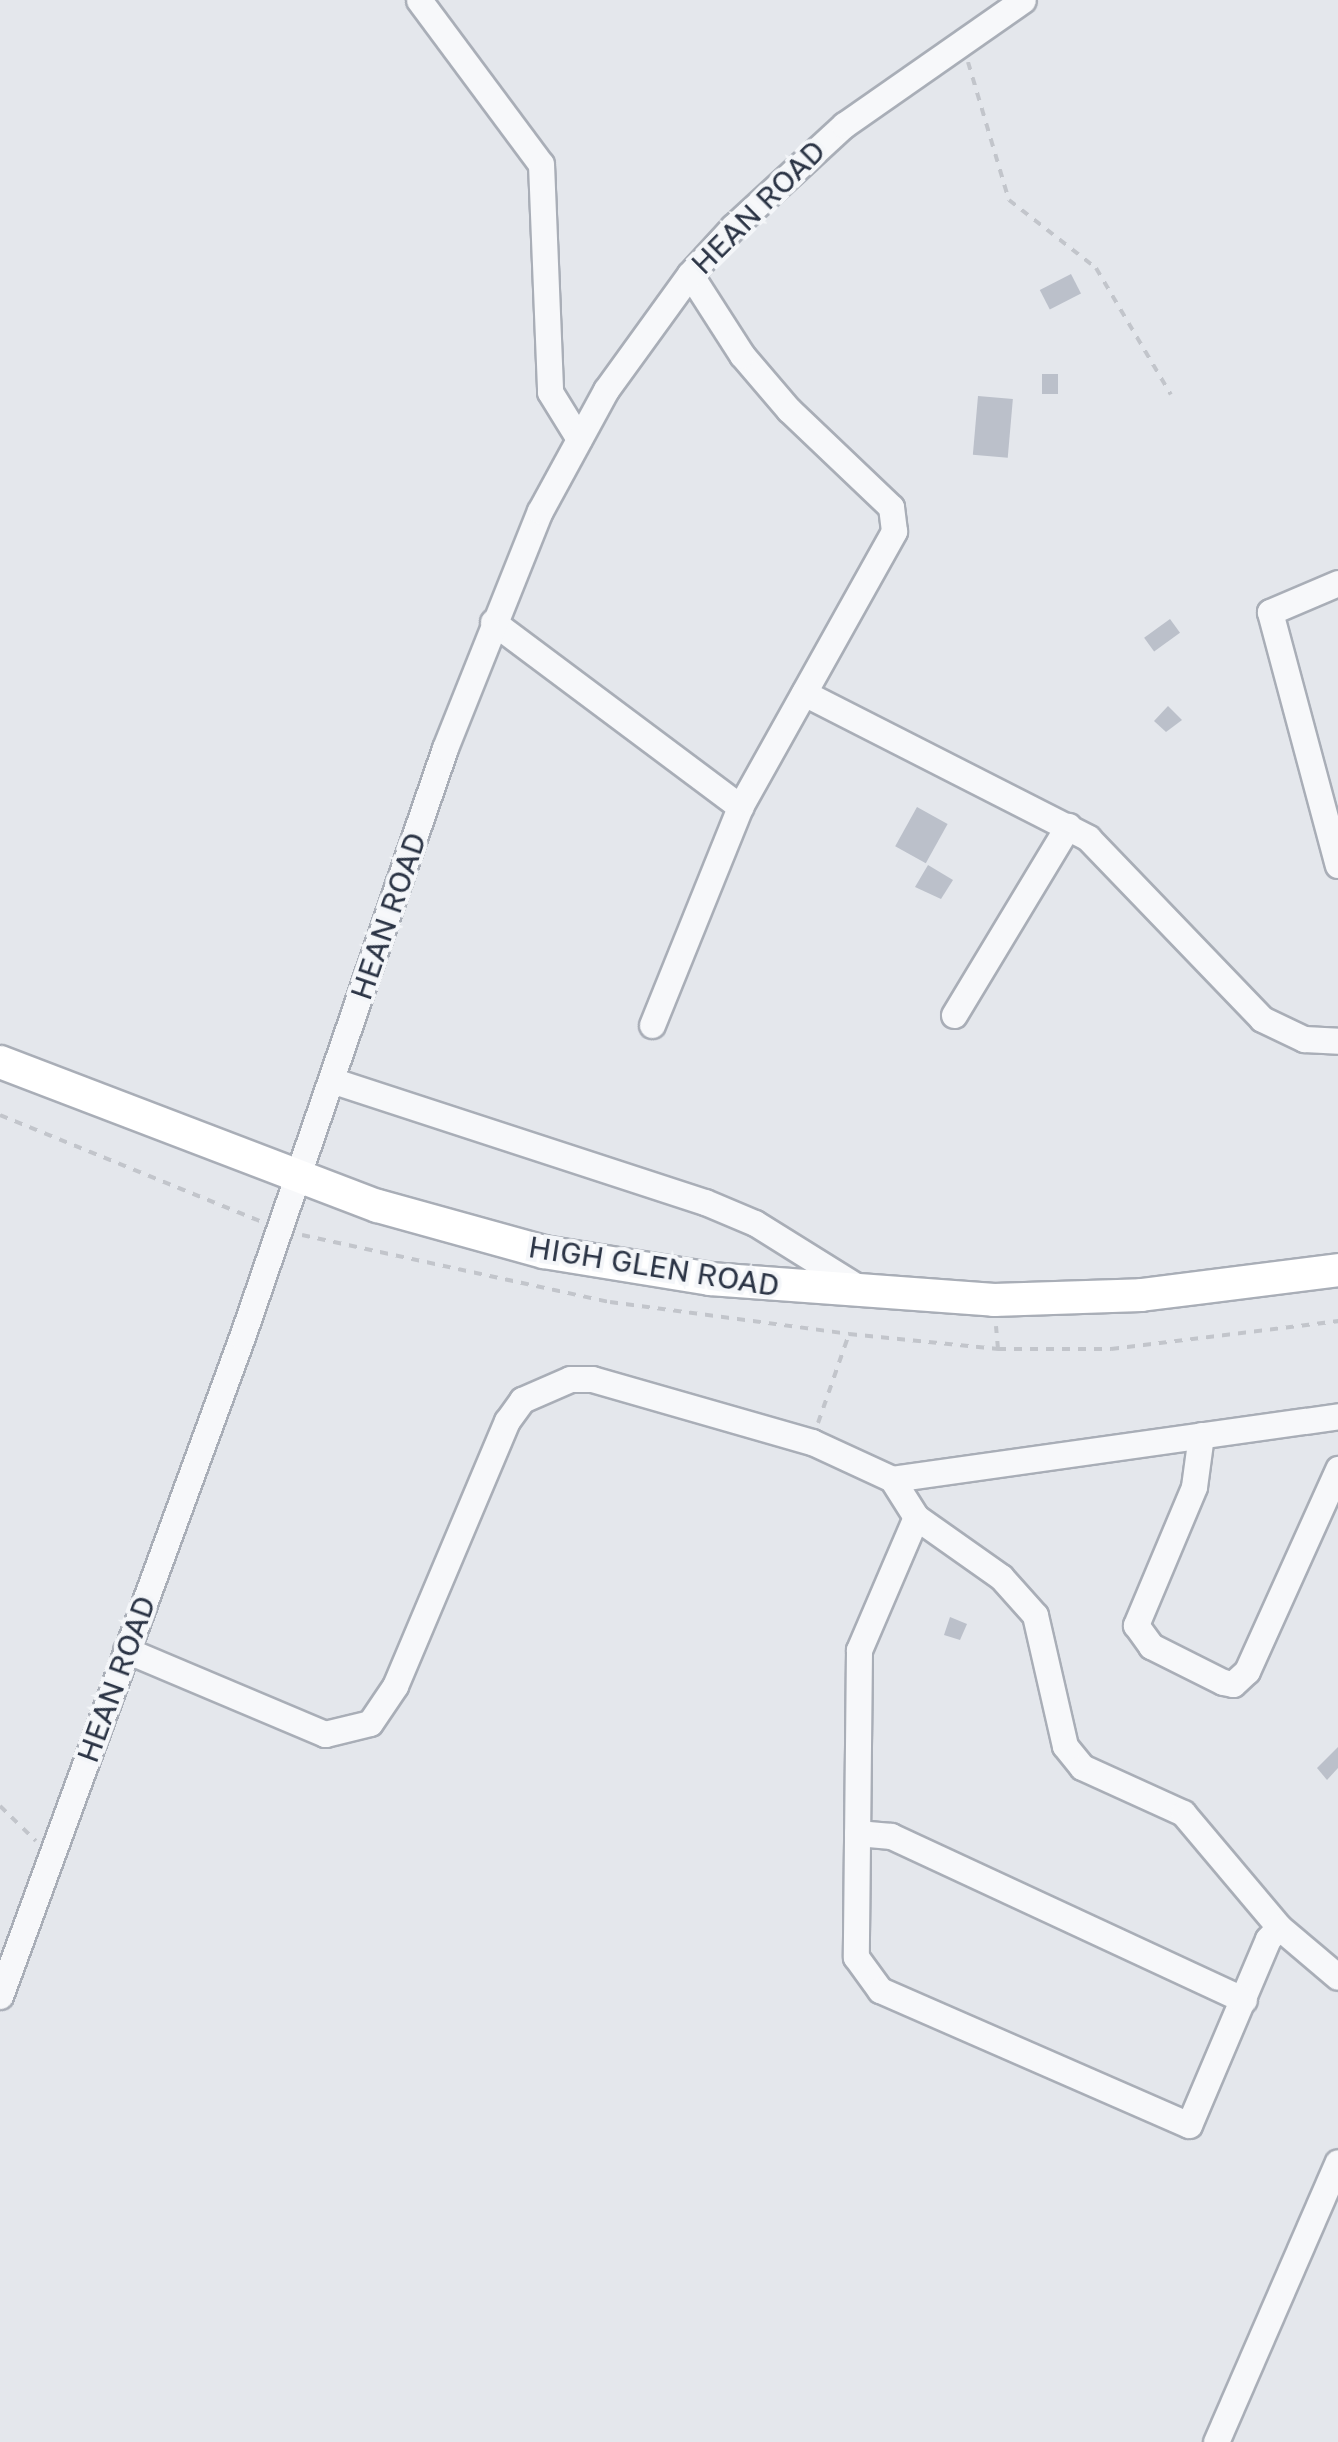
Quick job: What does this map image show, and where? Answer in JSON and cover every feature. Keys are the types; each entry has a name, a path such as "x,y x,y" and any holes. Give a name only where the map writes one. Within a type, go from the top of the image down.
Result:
{"main road":[{"name":"HIGH GLEN ROAD","path":"0,1062 296,1178 544,1252 710,1279 868,1294 994,1300 1141,1295 1338,1270"}],"street":[{"path":"419,0 541,164 550,392 579,439"},
{"name":"HEAN ROAD","path":"0,1996 332,1080 493,622 579,439 690,274 790,167 1023,0"},
{"path":"652,1025 740,807 894,531 891,507 789,410 742,355 690,274"},
{"path":"1338,583 1270,612 1338,865"},
{"path":"493,622 740,807"},
{"path":"804,693 851,723 1068,826 1193,941 1262,1019 1304,1039 1338,1041"},
{"path":"954,1015 1068,826"},
{"path":"332,1080 705,1202 755,1223 868,1294"},
{"path":"126,1650 325,1734 357,1730 388,1700 507,1421 522,1400 570,1379 592,1380 812,1442 892,1478 1338,1416"},
{"path":"1201,1435 1194,1487 1136,1624 1151,1646 1223,1682 1233,1684 1247,1671 1338,1469"},
{"path":"892,1478 916,1516 1028,1605 1065,1746 1082,1766 1183,1813 1279,1928 1338,1976"},
{"path":"916,1516 859,1650 856,1958 880,1990 1189,2125 1279,1928"},
{"path":"857,1832 891,1836 1244,2000"},
{"path":"1216,2442 1338,2162"}],"path":[{"path":"962,43 1009,200 1096,268 1171,394"},
{"path":"0,1115 278,1228 610,1302 849,1334 998,1348 1111,1349 1338,1321"},
{"path":"994,1300 998,1348"},
{"path":"812,1442 849,1334"},
{"path":"0,1806 52,1858"}],"building":[{"path":"1071,274 1081,294 1050,309 1040,290"},
{"path":"1042,374 1058,374 1058,394 1042,394"},
{"path":"978,396 1013,399 1008,458 973,455"},
{"path":"1170,619 1180,633 1154,652 1144,638"},
{"path":"1168,706 1182,720 1166,732 1154,721"},
{"path":"917,807 948,824 926,863 895,846"},
{"path":"928,865 953,880 941,899 915,887"},
{"path":"950,1617 967,1624 960,1640 944,1635"},
{"path":"1338,1747 1338,1768 1327,1780 1317,1768"}]}
